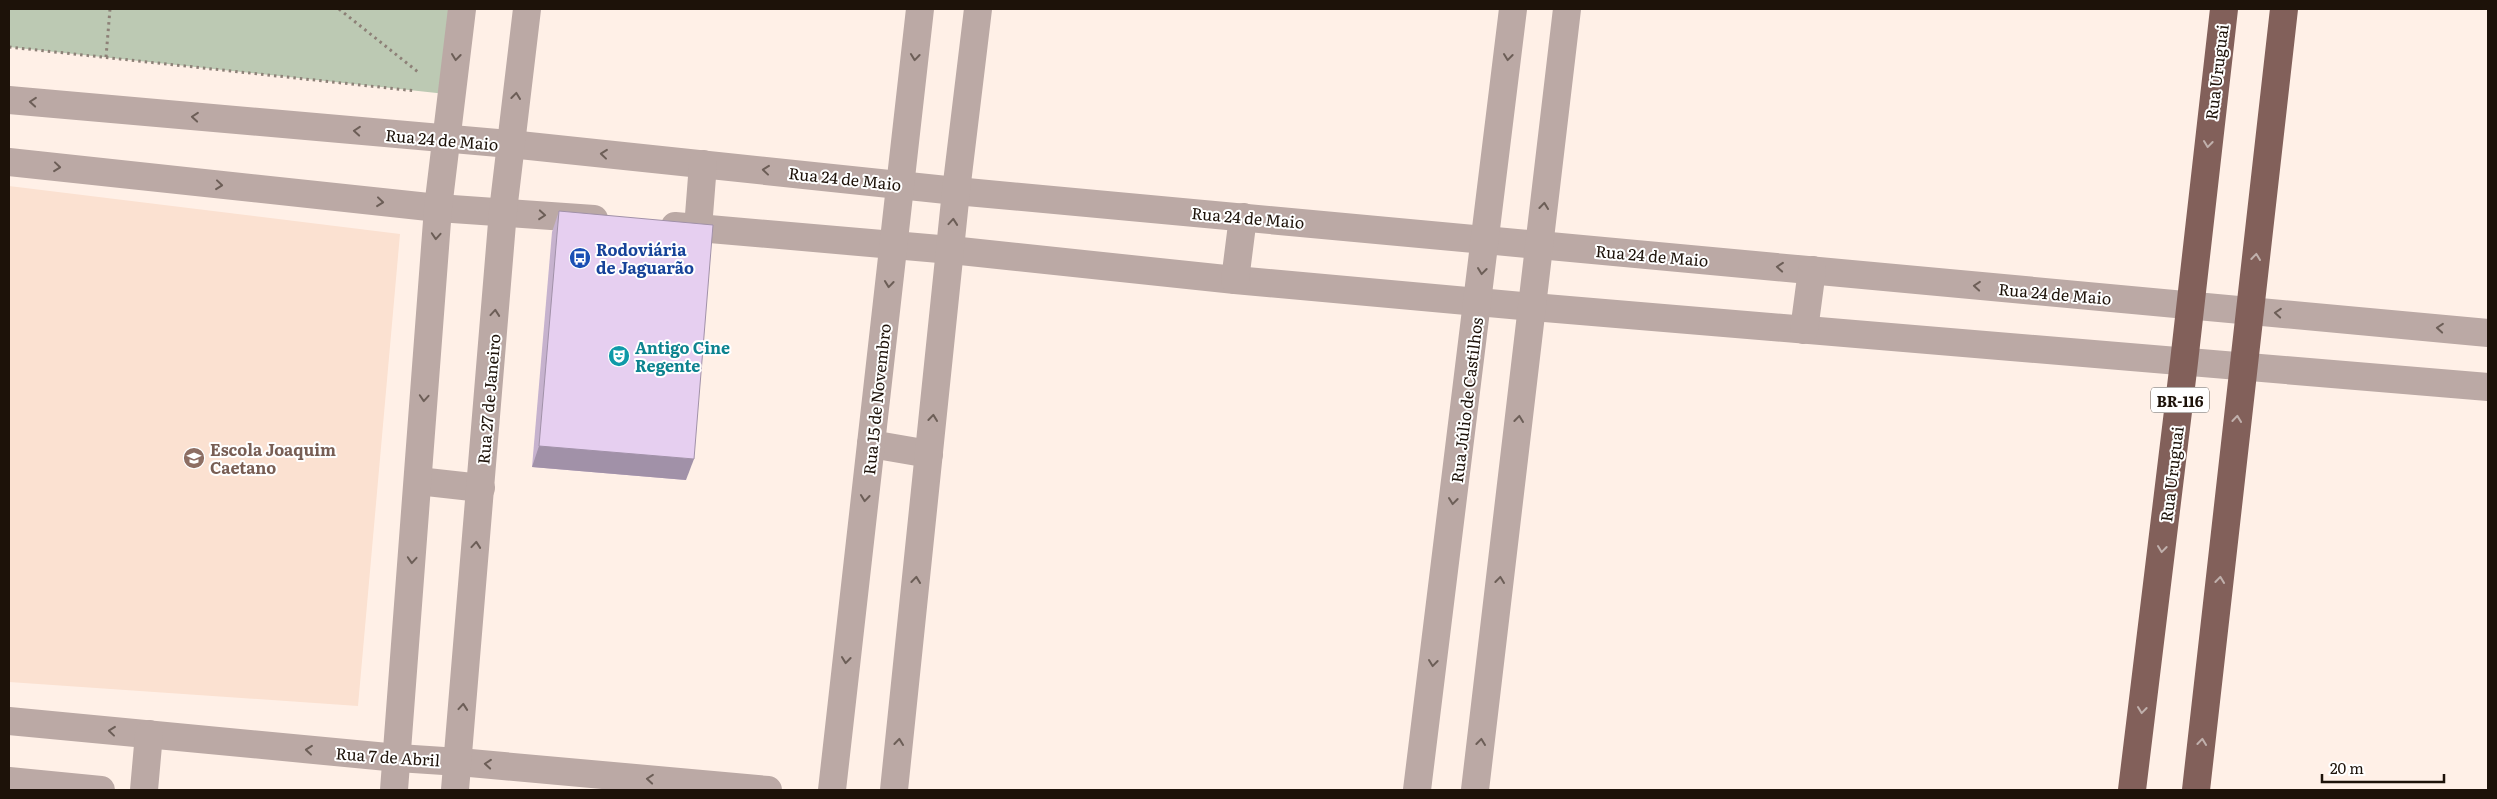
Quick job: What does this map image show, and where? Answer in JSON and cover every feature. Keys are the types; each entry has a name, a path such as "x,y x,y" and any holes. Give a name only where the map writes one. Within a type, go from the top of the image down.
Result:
{"highway":[{"name":"Rua Uruguai","path":"2132,790 2184,362 2224,9"},
{"path":"2196,790 2284,9"}],"street":[{"path":"394,790 398,758 438,208 462,9"},
{"name":"Rua 27 de Janeiro","path":"455,790 459,762 503,211 528,9"},
{"name":"Rua 15 de Novembro","path":"832,790 920,9"},
{"path":"894,790 956,191 978,9"},
{"name":"Rua Júlio de Castilhos","path":"1417,790 1513,9"},
{"path":"1475,790 1533,307 1566,9"},
{"name":"Rua 24 de Maio","path":"9,100 510,144 956,191 2488,333"},
{"path":"9,162 438,208 503,211 620,221"},
{"path":"698,228 703,164"},
{"path":"1235,280 1243,217"},
{"path":"649,224 951,250 1235,280 1533,307 2243,368 2488,387"},
{"path":"1804,330 1812,270"},
{"path":"871,444 929,454"},
{"path":"418,481 481,488"},
{"name":"Rua 7 de Abril","path":"9,721 398,758 768,790"},
{"path":"144,790 149,734"},
{"path":"9,780 101,790"}],"path":[{"path":"106,57 110,9"},
{"path":"339,9 423,76"},
{"path":"9,47 417,91"}],"shaded area":[{"name":"Escola Joaquim Caetano","path":"9,186 400,234 358,706 9,682"}],"green space":[{"path":"9,9 455,9 446,94 9,47"}],"building":[{"name":"Antigo Cine Regente","path":"559,211 713,225 694,459 539,446"}],"place":[{"name":"Rodoviária de Jaguarão","path":"580,258"},
{"name":"Antigo Cine Regente","path":"619,356"},
{"name":"Escola Joaquim Caetano","path":"194,458"}]}
